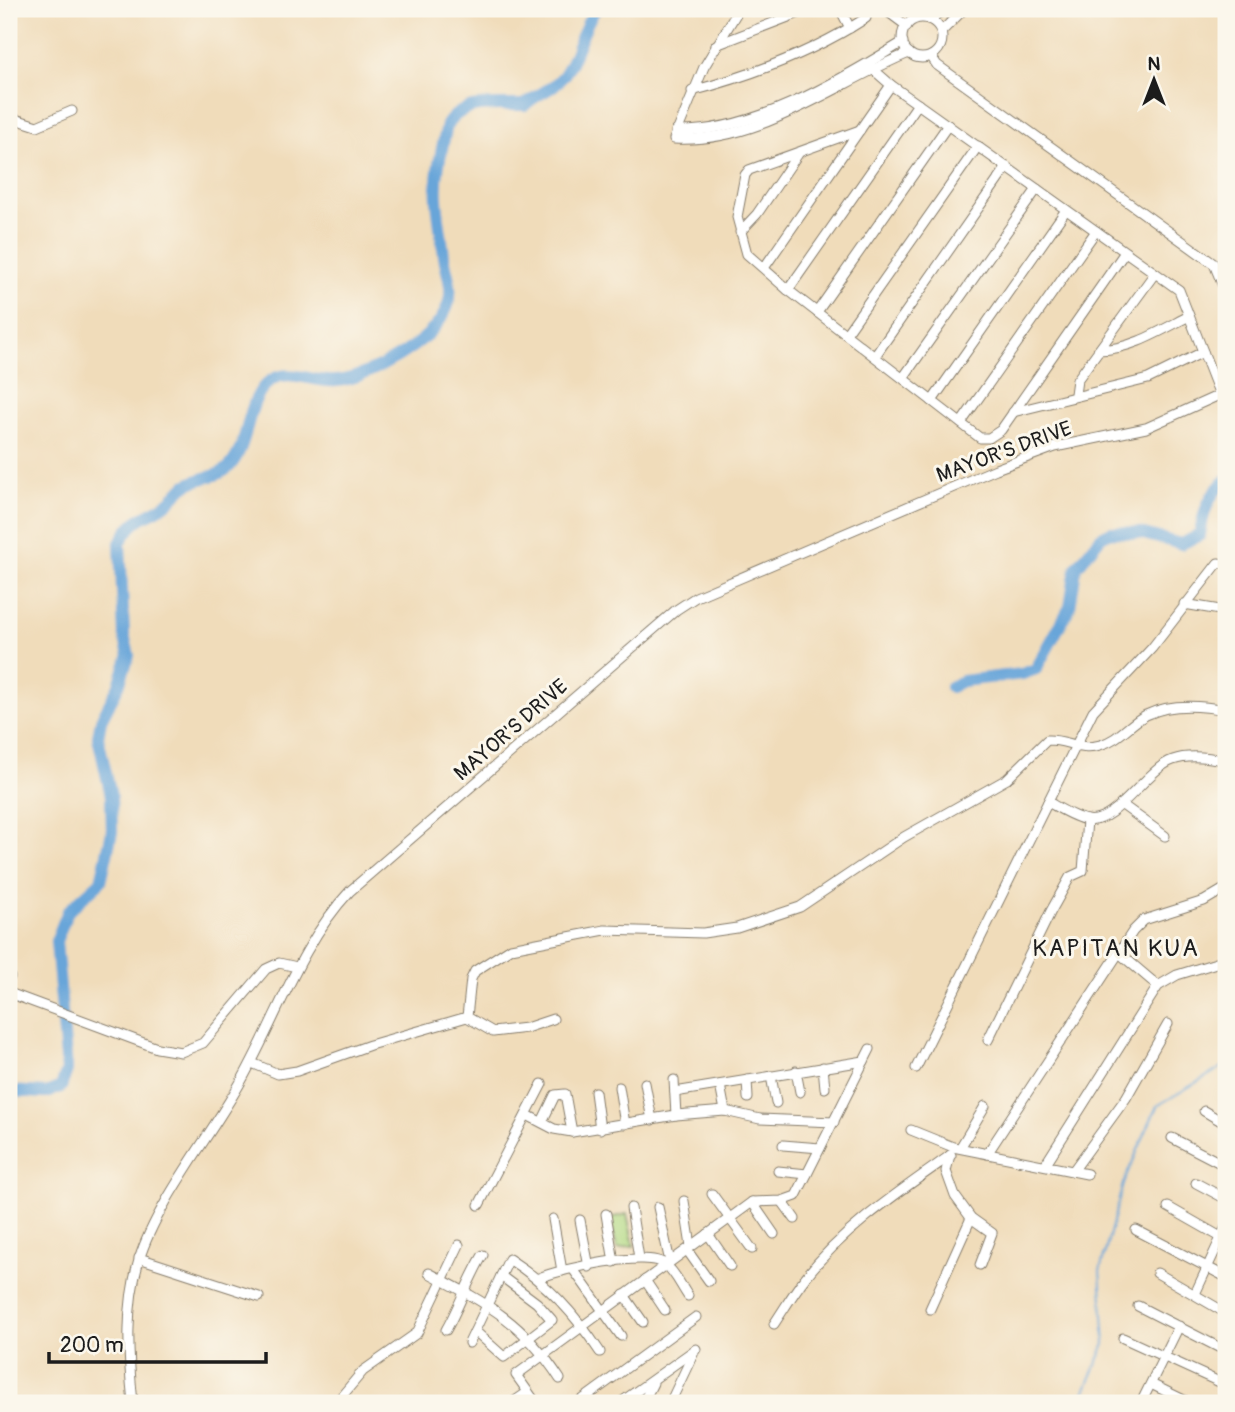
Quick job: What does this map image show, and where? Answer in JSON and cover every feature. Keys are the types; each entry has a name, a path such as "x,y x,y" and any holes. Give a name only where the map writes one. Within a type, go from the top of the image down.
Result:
{"main road":[{"path":"1222,1403 1226,1394"}],"street":[{"path":"739,9 692,91 676,131 694,131 732,124 909,53"},
{"path":"716,45 809,9"},
{"path":"840,9 850,27"},
{"path":"884,9 906,26"},
{"path":"870,67 902,42 906,26 916,19 928,19 947,9"},
{"path":"902,42 909,53 921,58 931,56 941,44 941,32 964,9"},
{"path":"692,91 738,79 796,55 866,18"},
{"path":"928,19 941,32"},
{"path":"931,56 937,65 1214,264 1226,293"},
{"path":"870,67 891,85 1179,290 1203,352 1223,393"},
{"path":"764,268 891,85"},
{"path":"788,290 918,104"},
{"path":"9,117 37,126 72,111"},
{"path":"817,312 948,125"},
{"path":"860,130 749,170 745,175 737,217 747,254 788,290 981,438 989,438 1001,430 1125,252"},
{"path":"846,334 978,146"},
{"path":"740,232 757,214 798,154"},
{"path":"875,356 1007,167"},
{"path":"903,378 1037,188"},
{"path":"932,401 1066,210"},
{"path":"961,423 1096,231"},
{"path":"1075,394 1077,380 1154,273"},
{"path":"1099,350 1115,349 1140,341 1189,316"},
{"path":"1013,412 1075,394 1148,379 1203,352"},
{"name":"MAYOR'S DRIVE","path":"133,1403 128,1354 130,1300 139,1258 166,1205 252,1063 297,967 334,908 350,891 685,603 996,469 1055,447 1146,428 1223,393"},
{"path":"916,1068 1073,746 1093,711 1152,648 1218,563 1226,564"},
{"path":"1185,604 1226,611"},
{"path":"467,1017 471,979 475,971 512,948 605,930 702,933 770,919 800,907 904,837 1007,779 1047,740 1073,746 1100,745 1116,738 1146,715 1173,707 1206,706 1226,710"},
{"path":"1048,802 1087,820 1095,820 1121,804 1150,774 1174,760 1192,757 1226,761"},
{"path":"1121,804 1165,836"},
{"path":"988,1040 1070,877 1083,871 1087,820"},
{"path":"987,1154 1118,952 1144,920 1204,901 1226,888"},
{"path":"1118,952 1158,986"},
{"path":"1045,1165 1158,986 1177,975 1226,960"},
{"path":"9,993 157,1048 189,1051 203,1043 266,969 279,963 297,967"},
{"path":"252,1063 278,1074 297,1071 370,1045 467,1017 493,1032 526,1028 553,1019"},
{"path":"1073,1171 1126,1098 1168,1024"},
{"path":"536,1403 516,1375 752,1202 782,1201 796,1196 870,1049"},
{"path":"675,1092 864,1061"},
{"path":"822,1067 825,1088"},
{"path":"796,1071 800,1092"},
{"path":"771,1076 776,1103"},
{"path":"674,1080 676,1115"},
{"path":"747,1080 748,1098"},
{"path":"645,1083 652,1119"},
{"path":"479,1205 542,1084"},
{"path":"720,1085 725,1111"},
{"path":"619,1087 625,1124"},
{"path":"595,1092 600,1129"},
{"path":"542,1122 555,1095 565,1094 572,1132"},
{"path":"774,1324 805,1278 826,1255 880,1206 954,1150 985,1106"},
{"path":"527,1115 572,1132 676,1115 725,1111 760,1119 834,1122"},
{"path":"1204,1111 1226,1124"},
{"path":"911,1129 954,1150 1087,1174"},
{"path":"1172,1138 1226,1166"},
{"path":"783,1145 820,1148"},
{"path":"954,1150 947,1174 955,1196 971,1218 992,1233 979,1265"},
{"path":"778,1171 807,1174"},
{"path":"1196,1183 1226,1199"},
{"path":"712,1194 752,1249"},
{"path":"684,1201 689,1248 709,1281"},
{"path":"782,1201 795,1219"},
{"path":"752,1202 774,1234"},
{"path":"657,1207 668,1264 688,1296"},
{"path":"1168,1207 1223,1238"},
{"path":"631,1208 639,1258"},
{"path":"606,1214 614,1262"},
{"path":"930,1310 971,1218"},
{"path":"553,1219 562,1271"},
{"path":"580,1220 589,1267"},
{"path":"1195,1294 1226,1227"},
{"path":"1136,1230 1226,1277"},
{"path":"708,1234 730,1266"},
{"path":"336,1403 343,1391 363,1370 416,1333 459,1245"},
{"path":"446,1330 483,1255"},
{"path":"139,1258 259,1297"},
{"path":"539,1278 562,1271 639,1258 653,1258 668,1264"},
{"path":"469,1343 509,1259 539,1278 582,1325 600,1352"},
{"path":"573,1269 621,1336"},
{"path":"429,1273 487,1303 517,1326 544,1354 560,1379"},
{"path":"1157,1273 1226,1313"},
{"path":"475,1331 504,1357 551,1323 551,1317 500,1276"},
{"path":"645,1280 665,1310"},
{"path":"624,1295 642,1322"},
{"path":"1138,1306 1226,1350"},
{"path":"578,1403 696,1317"},
{"path":"1141,1403 1179,1326"},
{"path":"1123,1338 1226,1385"},
{"path":"620,1403 696,1349 670,1403"},
{"path":"643,1403 653,1382"},
{"path":"1152,1384 1189,1403"},
{"path":"512,1403 528,1392"}],"green space":[{"path":"627,1214 634,1246 617,1249 610,1218"}],"waterway":[{"path":"9,1091 46,1093 61,1087 67,1070 56,941 68,911 101,881 112,832 111,796 98,737 101,720 119,685 129,655 124,635 120,543 132,525 163,506 185,486 229,467 242,446 257,397 273,379 288,375 336,381 365,373 413,347 437,324 450,297 437,190 439,162 447,125 462,111 471,108 525,105 555,84 569,67 596,9"},
{"path":"951,687 962,681 1022,674 1036,669 1070,607 1076,568 1101,537 1111,532 1140,533 1181,544 1200,535 1207,505 1226,480"},
{"path":"1080,1403 1105,1344 1100,1271 1123,1184 1157,1106 1226,1065"}],"district":[{"name":"KAPITAN KUA","path":"1116,948"}]}
